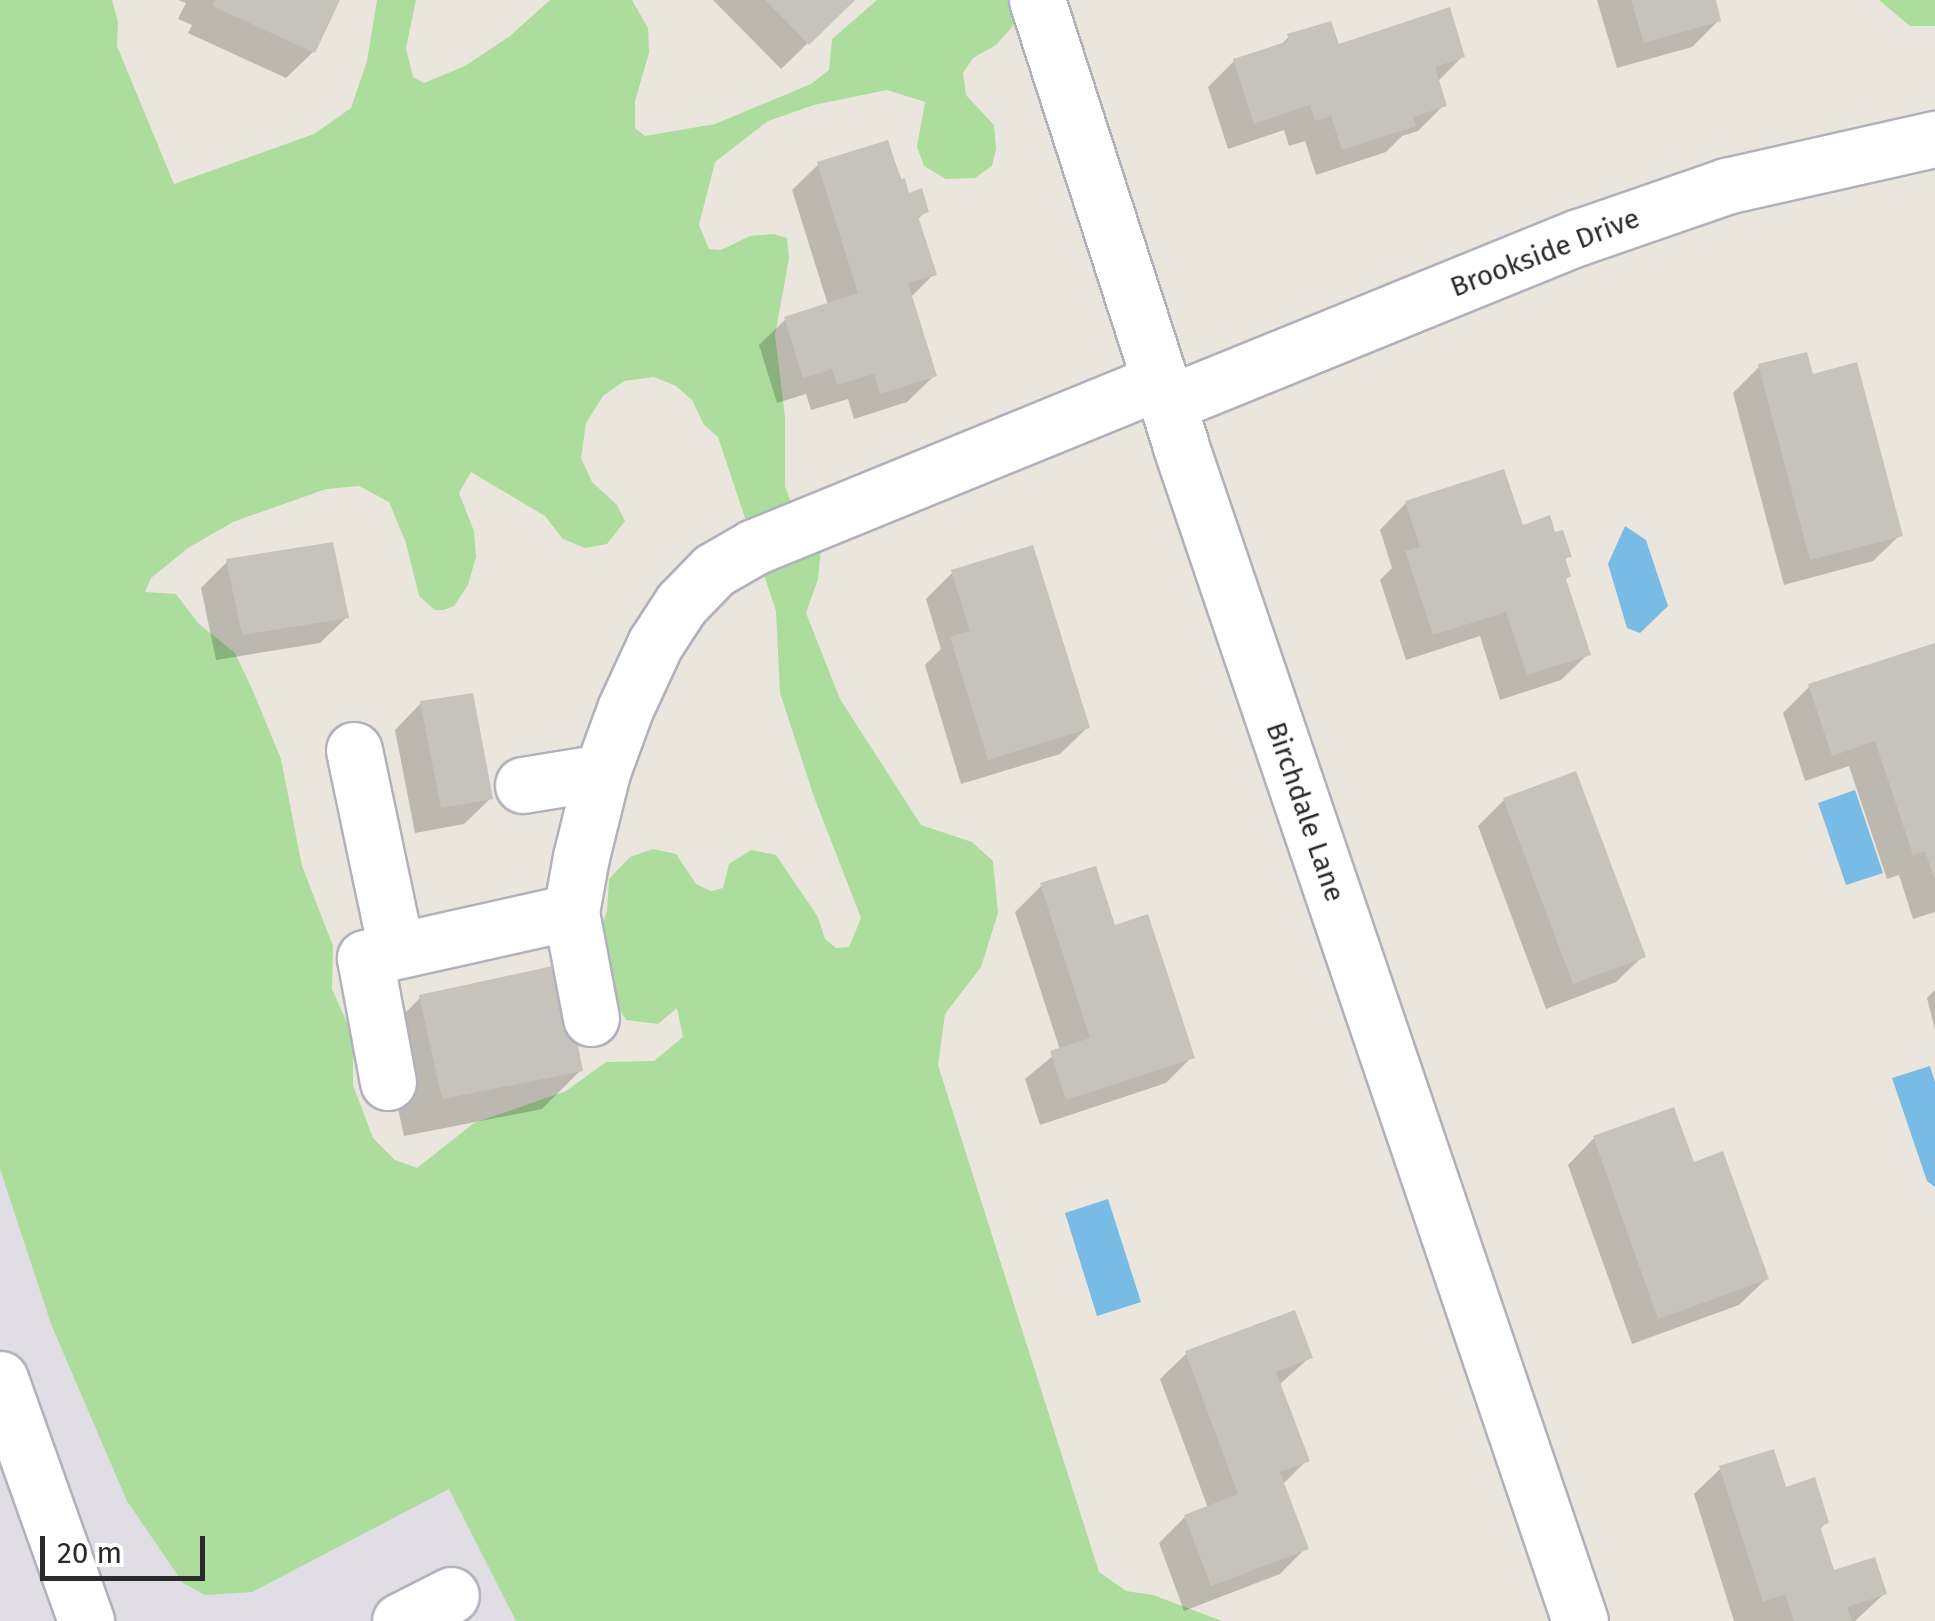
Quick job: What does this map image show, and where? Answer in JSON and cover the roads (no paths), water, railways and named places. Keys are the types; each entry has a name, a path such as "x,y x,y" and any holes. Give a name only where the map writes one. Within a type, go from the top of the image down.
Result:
{"street":[{"name":"Birchdale Lane","path":"1037,0 1163,393 1580,1621"},
{"name":"Brookside Drive","path":"571,912 602,772 655,644 681,604 714,570 754,547 1579,237 1726,186 1935,139"},
{"path":"354,750 396,950"},
{"path":"523,785 602,772"},
{"path":"388,1082 365,958 571,912 591,1018"},
{"path":"0,1378 86,1621"},
{"path":"400,1621 451,1596"}],"water":[{"path":"1625,526 1646,540 1668,606 1640,633 1627,628 1608,564"},
{"path":"1855,790 1883,873 1846,885 1818,803"},
{"path":"1930,1066 1935,1082 1935,1187 1927,1181 1892,1078"},
{"path":"1108,1199 1141,1302 1097,1316 1065,1213"}]}
